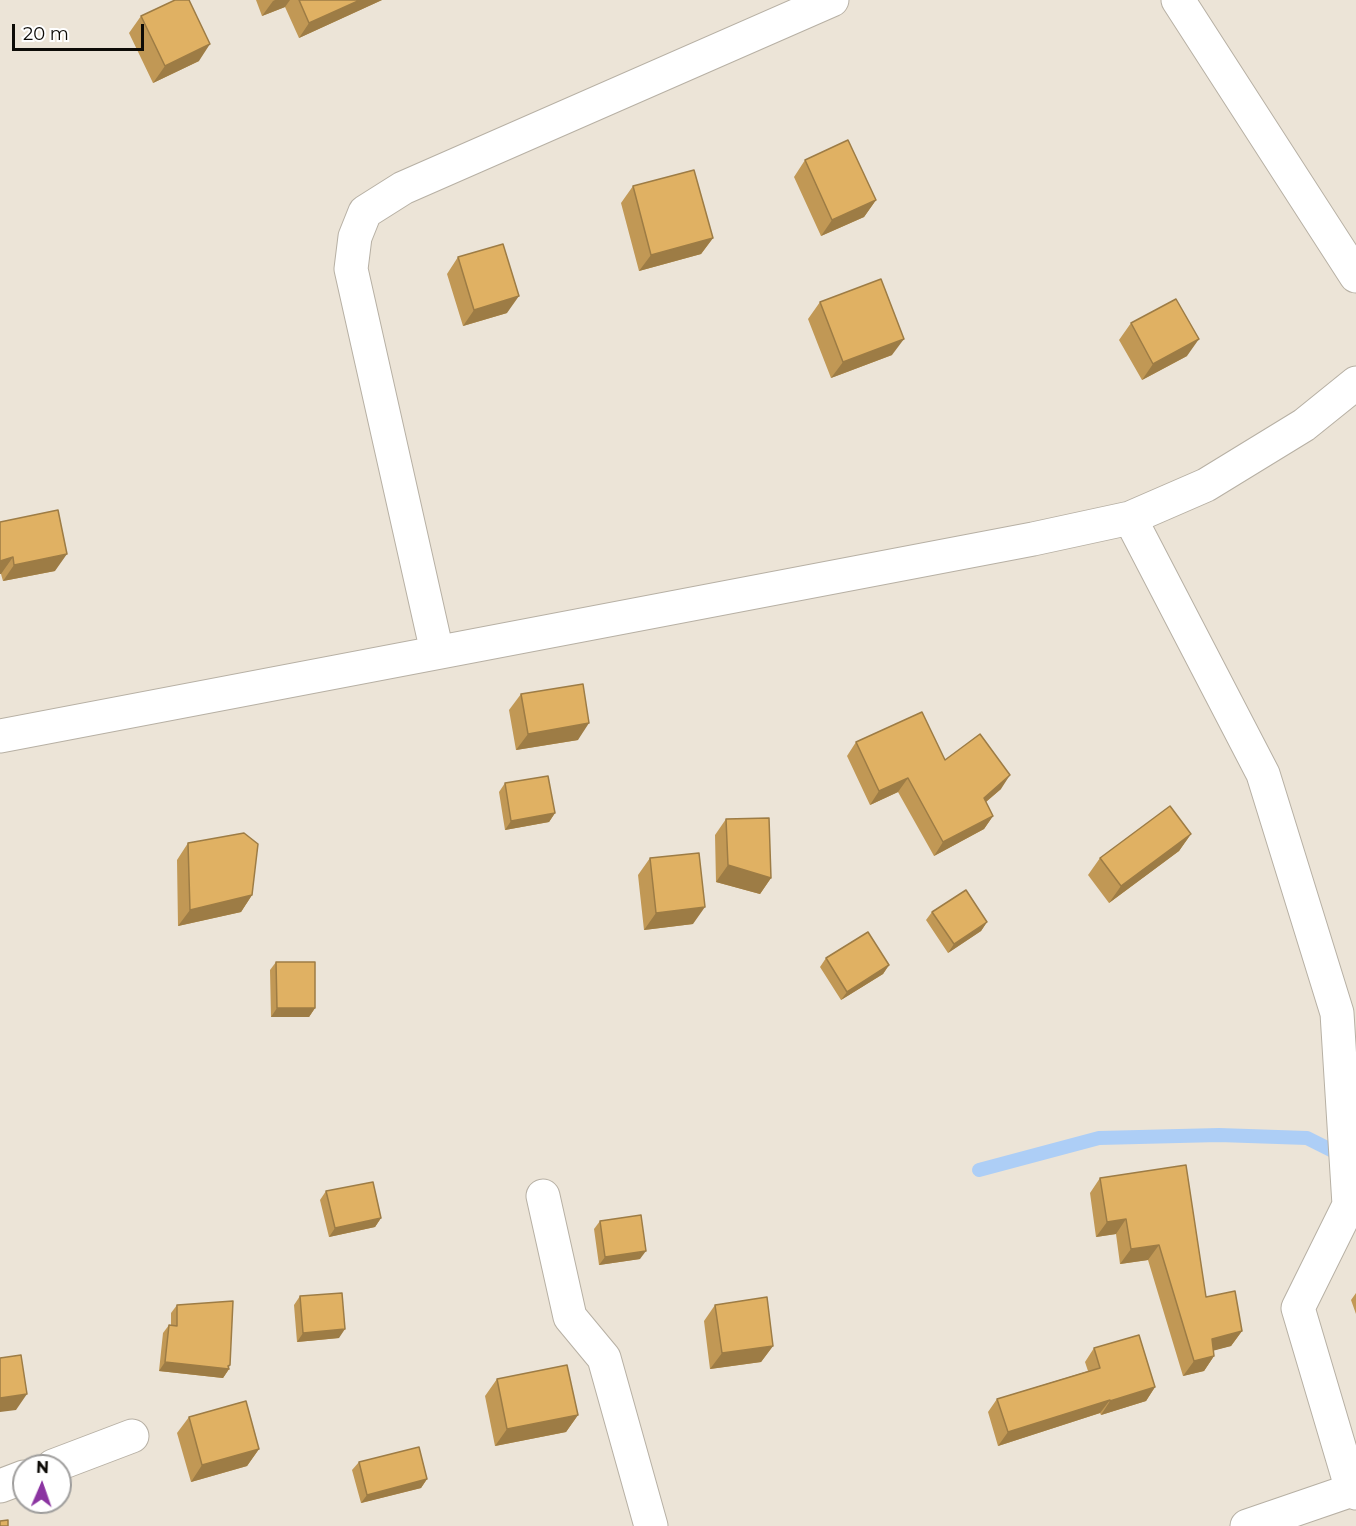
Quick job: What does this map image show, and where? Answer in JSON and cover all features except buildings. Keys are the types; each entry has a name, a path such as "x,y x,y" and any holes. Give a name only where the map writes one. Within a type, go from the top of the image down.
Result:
{"street":[{"path":"437,652 351,269 355,237 365,212 403,188 832,0"},
{"path":"1178,0 1356,276"},
{"path":"0,736 1033,539 1130,518 1206,485 1304,425 1356,383"},
{"path":"1130,518 1263,774 1338,1013 1349,1205 1298,1308 1354,1492 1247,1526"},
{"path":"543,1196 570,1317 603,1358 651,1526"},
{"path":"72,1459 132,1436"}],"waterway":[{"path":"979,1170 1099,1138 1219,1135 1307,1138 1343,1156"}]}
